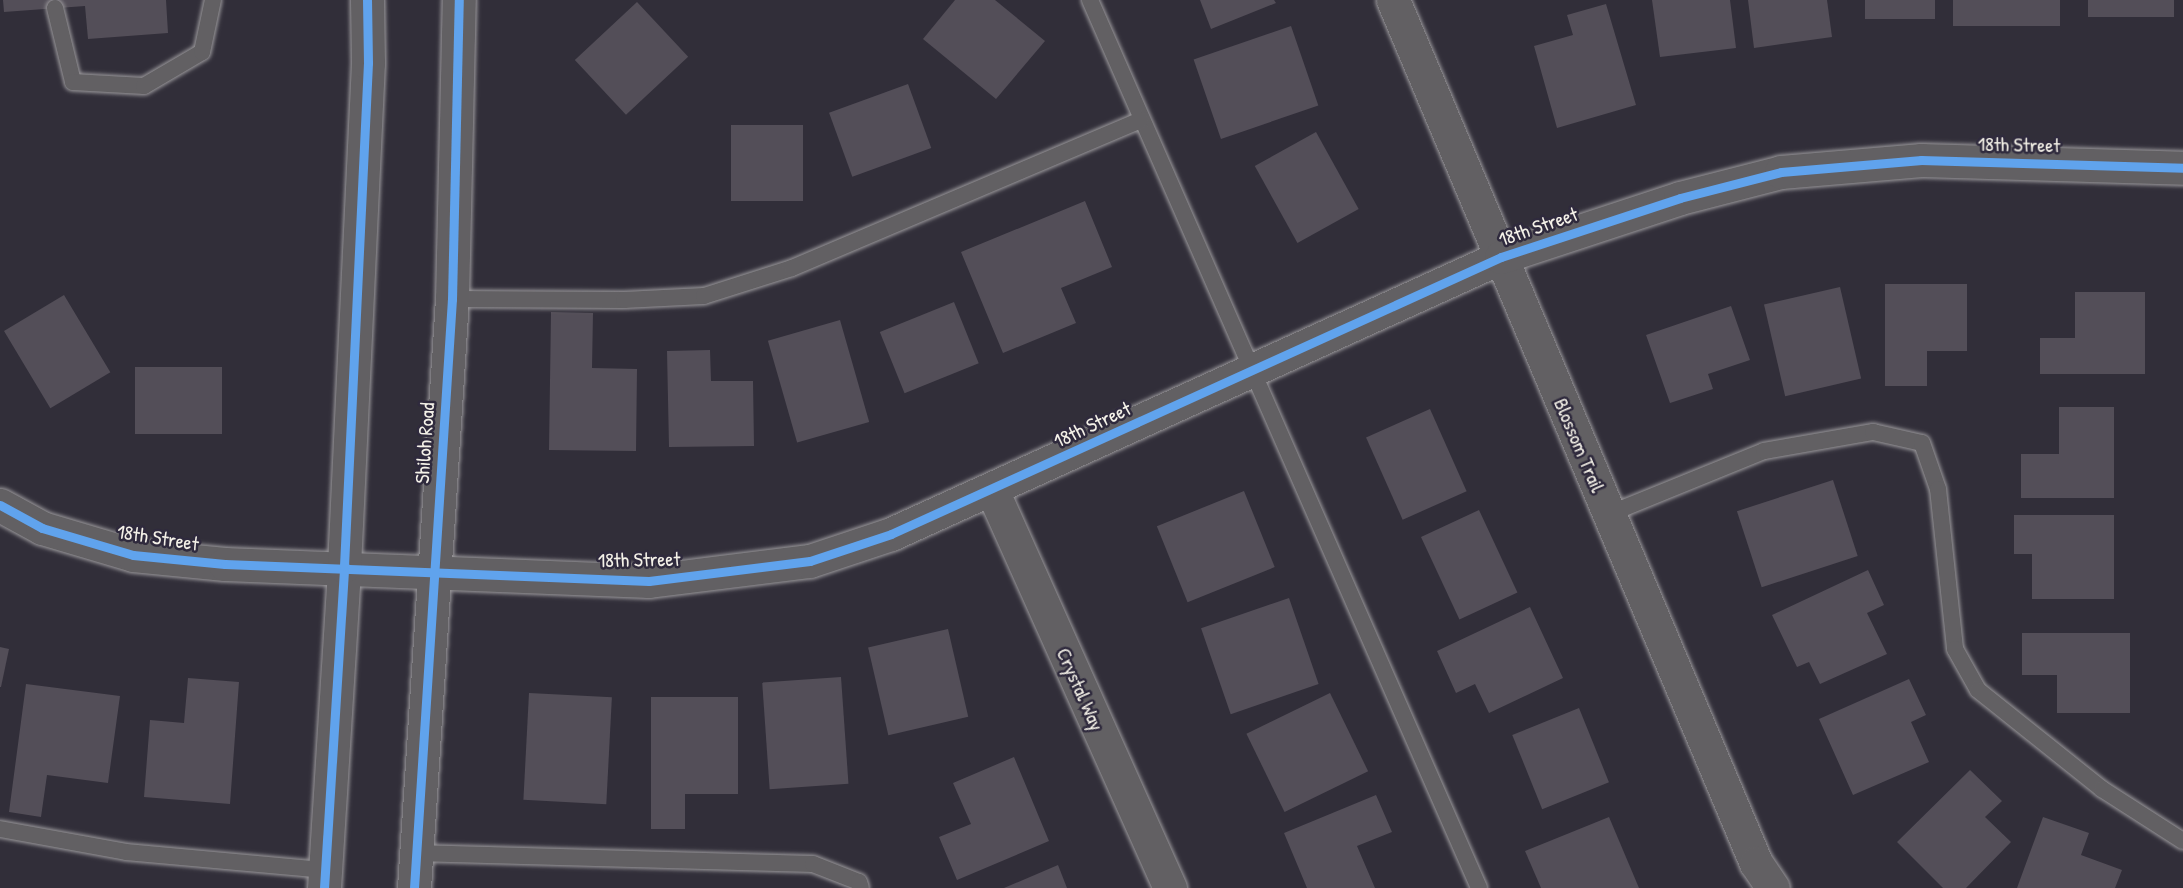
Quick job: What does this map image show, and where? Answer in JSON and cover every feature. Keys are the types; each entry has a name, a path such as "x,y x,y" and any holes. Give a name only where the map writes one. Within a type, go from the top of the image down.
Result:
{"street":[{"path":"324,879 344,566 368,63 367,0"},
{"name":"Shiloh Road","path":"414,888 452,299 459,0"},
{"name":"Blossom Trail","path":"1393,0 1756,863 1773,888"},
{"name":"18th Street","path":"0,506 42,528 133,555 225,564 344,566 649,581 810,561 891,534 992,490 1501,257 1680,198 1781,172 1921,160 2183,168"},
{"name":"Crystal Way","path":"992,490 1170,888"}],"lane":[{"path":"55,8 73,82 144,86 202,52 213,0"},
{"path":"1090,0 1479,888"},
{"path":"452,299 624,300 704,296 792,268 1141,120"},
{"path":"1609,514 1764,451 1873,432 1922,443 1938,489 1955,649 1978,690 2102,789 2183,841"},
{"path":"0,829 126,852 324,879"},
{"path":"415,853 813,864 859,882 861,888"}],"building":[{"path":"3,0 166,0 168,33 88,39 85,6 4,12"},
{"path":"955,0 995,0 1045,41 996,99 923,39"},
{"path":"1200,0 1274,0 1276,3 1211,29"},
{"path":"1652,0 1730,0 1736,48 1660,57"},
{"path":"1748,0 1827,0 1832,37 1754,48"},
{"path":"1865,0 1935,0 1935,19 1865,19"},
{"path":"1953,0 2060,0 2060,26 1953,26"},
{"path":"2088,0 2174,0 2174,17 2088,17"},
{"path":"637,2 688,57 626,115 575,60"},
{"path":"1606,4 1636,105 1557,128 1534,46 1573,35 1567,15"},
{"path":"1291,26 1318,105 1221,139 1194,60"},
{"path":"908,84 931,148 852,177 829,113"},
{"path":"731,125 803,125 803,201 731,201"},
{"path":"1316,132 1359,209 1297,243 1255,166"},
{"path":"1085,201 1112,267 1061,288 1076,323 1003,353 961,252"},
{"path":"1885,284 1967,284 1967,351 1927,351 1927,386 1885,386"},
{"path":"1840,287 1861,379 1785,396 1764,305"},
{"path":"2075,292 2145,292 2145,374 2040,374 2040,338 2075,338"},
{"path":"64,295 110,372 50,408 4,331"},
{"path":"954,302 979,363 905,393 880,332"},
{"path":"1731,306 1750,360 1708,374 1713,389 1670,403 1646,335"},
{"path":"551,312 593,313 592,368 637,369 636,451 549,450"},
{"path":"840,320 869,422 797,443 768,341"},
{"path":"710,350 711,381 753,381 754,446 669,447 667,351"},
{"path":"135,367 222,367 222,434 135,434"},
{"path":"2059,407 2114,407 2114,498 2021,498 2021,454 2059,454"},
{"path":"1430,409 1467,491 1403,520 1366,437"},
{"path":"1833,480 1858,556 1762,587 1737,511"},
{"path":"1244,491 1275,567 1188,602 1157,526"},
{"path":"1479,510 1517,592 1459,620 1421,537"},
{"path":"2014,515 2114,515 2114,599 2032,599 2032,554 2014,554"},
{"path":"1868,570 1884,605 1867,613 1887,654 1820,684 1809,662 1797,667 1772,615"},
{"path":"1289,598 1319,684 1231,714 1201,628"},
{"path":"1530,607 1563,678 1489,713 1475,684 1456,693 1437,651"},
{"path":"948,629 968,717 888,735 868,647"},
{"path":"2022,633 2130,633 2130,713 2057,713 2057,675 2022,675"},
{"path":"0,647 9,649 1,687 0,687"},
{"path":"841,677 848,784 770,789 762,683"},
{"path":"188,678 239,682 230,804 144,797 150,720 184,723"},
{"path":"1909,679 1926,715 1911,722 1929,762 1853,795 1819,719"},
{"path":"26,684 120,696 108,783 47,775 41,817 9,812"},
{"path":"529,693 612,697 606,804 523,800"},
{"path":"1330,693 1368,771 1285,812 1246,734"},
{"path":"651,697 738,697 738,794 685,794 685,829 651,829"},
{"path":"1579,708 1609,782 1542,809 1512,735"},
{"path":"1014,757 1049,841 957,880 939,837 971,824 953,783"},
{"path":"1970,770 2002,801 1985,817 2011,842 1966,888 1943,888 1897,842"},
{"path":"1376,795 1392,832 1357,846 1375,888 1307,888 1284,833"},
{"path":"1609,817 1639,888 1541,888 1525,851"},
{"path":"2043,817 2089,833 2081,855 2122,870 2115,888 2017,888"},
{"path":"1058,865 1067,888 1004,888"}],"cycle path":[{"path":"324,888 344,566 368,63 367,0"},
{"path":"414,888 452,299 459,0"},
{"path":"0,505 42,528 133,555 225,564 649,581 810,561 891,534 1501,257 1680,198 1781,172 1921,160 2183,168"}]}
